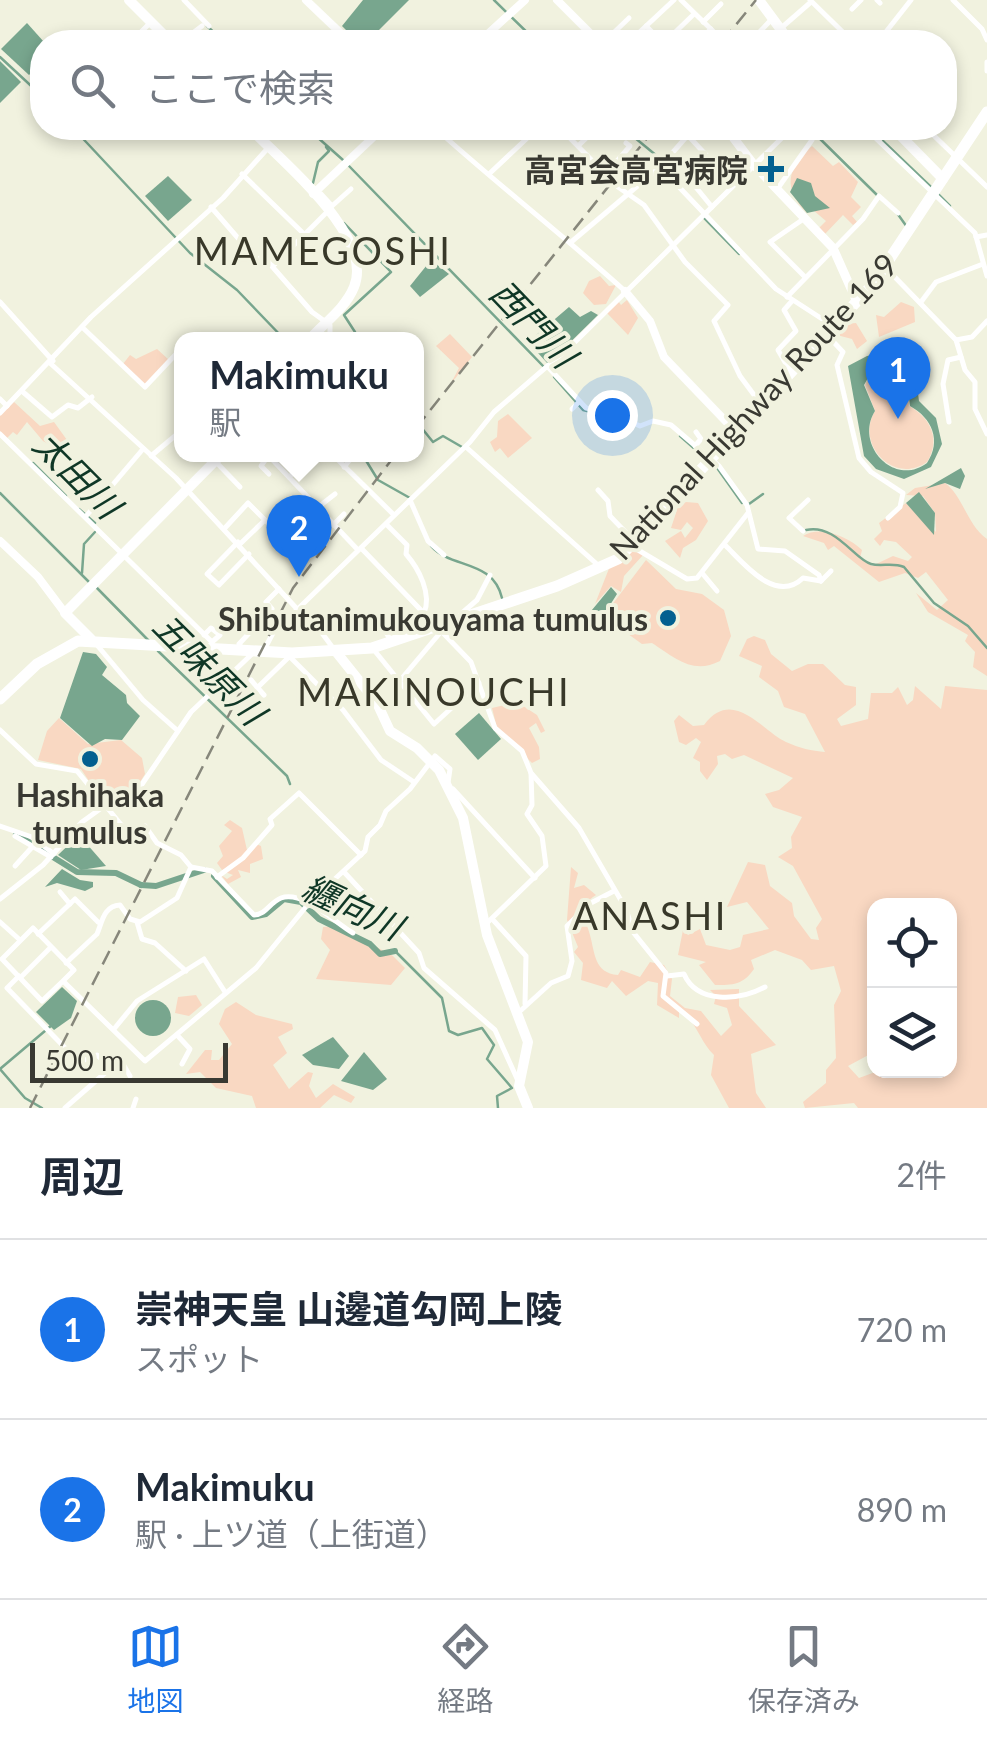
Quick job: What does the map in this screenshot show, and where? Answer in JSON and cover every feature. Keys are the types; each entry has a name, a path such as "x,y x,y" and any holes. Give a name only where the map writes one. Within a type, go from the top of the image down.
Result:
{"highway":[{"name":"National Highway Route 169","path":"0,696 62,648 97,642 290,654 372,648 439,629 602,568 634,545 886,268 987,112"}],"main road":[{"path":"129,0 159,30"},
{"path":"759,0 778,30"},
{"path":"261,140 314,193 352,241 358,269 353,290 317,332"},
{"path":"735,140 833,248 857,302"},
{"path":"902,140 937,188"},
{"path":"97,642 65,613 215,462"},
{"path":"330,653 377,703 390,731 430,761 447,782 469,838 516,1016 530,1049 520,1083 528,1108"}],"street":[{"path":"187,0 209,26 197,30"},
{"path":"306,0 337,30"},
{"path":"493,30 525,0"},
{"path":"557,0 589,30"},
{"path":"642,30 677,0 711,28"},
{"path":"768,30 812,3 824,0"},
{"path":"852,9 861,0"},
{"path":"888,30 912,0"},
{"path":"952,0 982,28 987,40"},
{"path":"812,3 840,30"},
{"path":"703,22 721,4"},
{"path":"677,30 694,14"},
{"path":"616,30 629,18"},
{"path":"143,30 151,22"},
{"path":"646,26 650,30"},
{"path":"987,62 987,71"},
{"path":"351,188 332,206 314,193 371,140"},
{"path":"450,140 569,244 594,260 650,321 664,357 737,433"},
{"path":"489,174 525,140"},
{"path":"573,140 644,205 650,219 685,262 728,305 714,321 740,376 762,405"},
{"path":"579,145 584,140"},
{"path":"569,244 683,140"},
{"path":"693,140 734,185"},
{"path":"263,652 271,637 465,446 494,412 547,368 780,140"},
{"path":"778,188 812,140"},
{"path":"879,140 937,188 976,236 987,276"},
{"path":"939,140 987,187"},
{"path":"602,169 618,160 630,146 626,143"},
{"path":"0,413 82,327 211,207 268,147"},
{"path":"661,163 703,215 789,299 831,331 843,352 837,365 859,458 902,492 900,507 888,518"},
{"path":"242,174 304,234"},
{"path":"690,180 712,207"},
{"path":"792,373 778,350 796,331 784,310 789,299 805,277 863,219 879,196 898,213"},
{"path":"211,207 257,260 263,256 333,332"},
{"path":"273,266 328,211"},
{"path":"805,277 770,242 806,217"},
{"path":"976,236 987,235"},
{"path":"922,302 936,282 983,264"},
{"path":"886,268 956,340 974,382 975,410 987,434"},
{"path":"0,302 52,362 240,543 300,608 330,653"},
{"path":"956,340 972,336 987,322"},
{"path":"82,327 145,388 174,356"},
{"path":"949,422 944,366 948,360 961,357"},
{"path":"547,368 577,405 640,426 664,422 711,461 747,507 758,549 785,550 819,575 821,581"},
{"path":"23,392 52,417 92,397"},
{"path":"0,399 7,406"},
{"path":"614,437 627,421"},
{"path":"694,446 701,439 696,432"},
{"path":"0,434 58,487 70,506 87,515 122,556 164,591 204,636"},
{"path":"151,456 174,437"},
{"path":"465,446 602,568"},
{"path":"87,515 90,506 143,449"},
{"path":"222,462 240,486"},
{"path":"263,462 261,466 269,474"},
{"path":"274,462 472,662 496,728 522,751 532,773 574,820 626,909 633,932 667,976 663,996 697,1024"},
{"path":"289,477 306,462"},
{"path":"339,462 394,515"},
{"path":"344,468 349,462"},
{"path":"598,490 608,501 610,516 634,545 688,578 702,573 726,546 747,507"},
{"path":"224,529 248,503 269,524 318,508 335,494"},
{"path":"410,500 428,542 444,555"},
{"path":"803,532 791,517 808,500"},
{"path":"333,524 344,514"},
{"path":"249,554 219,585 208,574 266,520"},
{"path":"386,524 407,545 406,554 420,569 428,602 424,612"},
{"path":"0,541 38,577 65,613"},
{"path":"726,546 752,576 780,586 794,585 803,578 821,581"},
{"path":"821,581 831,571"},
{"path":"702,573 717,591"},
{"path":"458,620 477,600 490,574"},
{"path":"0,899 103,806 132,799 178,730 217,687 254,656 252,648 238,644 272,609 266,602 279,589"},
{"path":"378,620 393,642"},
{"path":"397,684 439,629"},
{"path":"271,637 342,710 381,760 414,782"},
{"path":"97,642 144,700 178,730"},
{"path":"372,648 397,684 434,724 479,683"},
{"path":"258,688 290,654"},
{"path":"251,680 264,695"},
{"path":"0,730 36,764 78,772 130,834 145,826 160,845 181,855 188,872 176,898 137,922"},
{"path":"63,981 146,1060 256,968 307,904 361,855 386,810 430,761"},
{"path":"525,1004 526,956 489,922 546,866 542,836 527,814 532,805 532,773"},
{"path":"447,782 535,878"},
{"path":"218,877 242,858 272,825 270,819 299,793 361,855"},
{"path":"0,826 32,837 52,855"},
{"path":"15,836 52,855"},
{"path":"15,866 34,845"},
{"path":"188,872 210,870 225,890 258,916 282,898 307,904 352,933"},
{"path":"344,872 419,954 424,968 494,1030 520,1083"},
{"path":"516,1016 525,1004 568,976 572,961 567,926 589,904 614,891"},
{"path":"60,892 70,904"},
{"path":"38,934 75,899 98,922"},
{"path":"66,963 97,934 98,922 117,904 137,922 142,939 155,943 186,972"},
{"path":"0,922 20,940"},
{"path":"33,928 38,934 74,970 42,1001 2,959 33,928"},
{"path":"51,947 7,988 70,1053 82,1061 96,1055 105,1062 123,1064 130,1076"},
{"path":"114,1029 137,1001 204,959 225,992"},
{"path":"667,976 684,974 688,984 714,998 742,999 765,986"},
{"path":"177,1035 190,1049 182,1064"},
{"path":"65,1108 105,1073"},
{"path":"133,1108 136,1100"}],"shaded area":[{"path":"363,0 409,0 379,30 346,30 342,26"},
{"path":"27,23 33,30 30,30 30,74 29,75 1,49"},
{"path":"0,61 21,82 0,103"},
{"path":"812,146 833,166 839,162 858,182 851,197 861,207 852,216 857,222 853,225 843,215 824,235 818,229 826,221 813,210 807,213 791,187 797,163"},
{"path":"168,176 192,200 168,221 145,196"},
{"path":"797,178 811,183 815,196 830,208 807,213 790,192"},
{"path":"431,260 449,274 420,297 410,286"},
{"path":"600,276 609,286 616,285 606,304 594,305 583,293 589,281"},
{"path":"627,300 638,318 628,335 606,312 618,301 621,305"},
{"path":"901,302 914,307 915,322 879,337 876,315 884,317"},
{"path":"569,307 580,317 591,311 598,315 548,364 528,342"},
{"path":"856,323 867,341 857,349 852,339 833,334 843,324"},
{"path":"450,334 472,357 450,385 459,368 436,346"},
{"path":"912,348 919,401 936,418 942,444 931,467 904,479 876,469 864,456 848,366 867,356","holes":["906,369 910,406 929,424 934,446 927,463 902,470 881,459 874,449 870,424 875,411 864,385 868,378"]},
{"path":"157,349 169,360 145,386 123,364 130,355 136,359"},
{"path":"905,369 909,406 928,423 933,446 927,462 902,469 890,465 874,448 870,423 875,411 865,385 868,379"},
{"path":"14,402 40,426 54,422 67,440 60,451 43,441 27,422 17,435 13,432 6,439 0,433 0,415"},
{"path":"508,414 532,438 508,458 500,448 495,452 490,442 497,437 498,421"},
{"path":"961,468 965,476 960,489 945,483 925,489"},
{"path":"945,483 987,539 987,676 973,667 975,652 965,641 968,635 928,612 916,593 937,610 948,600 926,572 918,578 905,573 879,582 834,546 828,550 824,543 803,536 825,532 849,540 862,550 860,558 872,566 893,556 908,561 912,557 896,542 884,540 880,546 874,539 882,531 879,523 906,503 936,532 935,513 923,496 906,495 915,488"},
{"path":"919,492 935,513 934,535 906,503"},
{"path":"686,502 698,503 708,521 696,540 683,548 680,558 665,541 681,531 685,538 693,528 687,522 681,530 671,528 678,507"},
{"path":"633,548 643,555 624,576 621,592 611,586 595,604 610,566"},
{"name":"Shibutanimukouyama tumulus","path":"646,560 676,589 702,594 724,610 731,636 720,661 701,666 684,663 652,643 642,644 610,621 608,610"},
{"path":"611,587 617,594 605,613 608,626 597,632 582,622"},
{"path":"754,636 765,640 771,654 792,671 808,664 823,664 845,685 856,687 856,705 837,719 841,726 868,719 871,693 892,693 898,687 907,705 913,700 915,686 941,709 945,686 987,690 987,1108 858,1108 854,1103 805,1108 803,1102 826,1083 826,1070 836,1058 834,1005 841,991 834,966 811,970 802,960 775,950 751,960 754,969 742,981 715,985 699,965 706,962 678,955 683,930 688,935 700,929 706,945 730,950 740,947 743,935 769,929 747,902 727,907 748,862 765,865 770,886 792,903 794,916 811,939 819,940 816,928 822,919 793,866 778,857 792,848 791,837 802,817 773,807 765,794 779,790 793,778 744,755 732,759 725,754 717,756 718,764 707,780 700,771 700,762 693,758 701,742 696,738 686,745 679,742 674,721 679,715 693,726 704,725 726,710 747,715 791,744 825,752 805,714 784,707 778,691 759,677 762,666 739,656 747,639"},
{"path":"83,652 96,654 107,667 102,675 126,695 127,703 140,716 122,740 105,739 92,746 60,718"},
{"path":"517,702 537,715 545,731 541,733 536,723 529,728 539,747 540,759 532,763 497,728 492,708"},
{"path":"479,713 501,739 478,760 455,734"},
{"name":"Hashihaka tumulus","path":"59,718 88,744 121,740 142,758 145,774 130,798 101,799 81,769 38,760 47,731"},
{"path":"230,820 242,828 247,850 256,844 261,846 263,859 250,864 250,873 238,870 241,877 228,884 221,875 227,879 233,875 225,872 230,868 222,870 217,863 223,856 219,846 232,831 224,825"},
{"path":"79,835 106,866 81,870 58,855"},
{"path":"571,867 578,873 574,888 584,885 596,895 583,913 597,961 604,970 618,975 621,970 640,977 650,962 664,965 672,979 670,996 685,1008 701,1011 721,1036 732,1025 727,1008 714,1004 716,996 710,990 739,989 739,1006 776,1045 751,1054 756,1093 766,1108 729,1108 711,1075 714,1055 685,1014 679,1009 679,1018 657,1005 658,983 648,981 626,996 612,981 607,988 581,980 583,963 574,952 578,947 567,920"},
{"path":"62,869 80,880 93,882 93,887 85,891 57,883 45,887"},
{"path":"338,926 393,956 405,968 391,985 316,979 330,950 321,939 323,927"},
{"path":"62,987 77,1001 71,1018 54,1030 36,1012"},
{"path":"196,995 202,1005 189,1016 175,1013 178,997"},
{"path":"153,1000 165,1006 171,1018 165,1030 153,1036 141,1030 135,1018 141,1006"},
{"path":"236,1002 256,1015 292,1024 293,1029 278,1037 287,1053 273,1065 289,1089 308,1072 313,1073 309,1086 316,1098 333,1084 355,1097 351,1103 334,1095 320,1108 256,1108 252,1096 216,1088 200,1072 186,1074 205,1050 212,1050 211,1060 219,1060 232,1044 219,1024 225,1009"},
{"path":"333,1037 349,1056 339,1069 313,1065 302,1055"},
{"path":"364,1052 387,1079 373,1090 341,1081"}],"waterway":[{"path":"494,0 525,30"},
{"name":"西門川","path":"207,26 211,30"},
{"path":"0,57 30,85"},
{"path":"84,140 190,253 237,290 277,332"},
{"name":"西門川","path":"320,140 343,160"},
{"path":"638,140 663,161"},
{"path":"821,140 877,195"},
{"path":"883,141 931,187"},
{"path":"313,183 318,162 329,151 326,147"},
{"name":"西門川","path":"349,166 545,368"},
{"path":"937,193 950,206"},
{"path":"897,213 907,227"},
{"path":"704,218 739,254"},
{"path":"344,223 391,272 344,315 355,332"},
{"name":"西門川","path":"554,377 583,410 591,412"},
{"name":"西門川","path":"604,414 625,421"},
{"path":"424,431 433,442 443,436 462,447"},
{"name":"西門川","path":"680,436 704,457"},
{"path":"367,462 378,480 410,498"},
{"name":"太田川","path":"33,463 66,496"},
{"name":"西門川","path":"715,465 742,503"},
{"path":"0,493 91,584"},
{"name":"西門川","path":"749,504 763,494"},
{"name":"太田川","path":"79,509 95,523"},
{"name":"西門川","path":"806,530 826,532 871,564 904,567 934,603 968,626 987,648"},
{"name":"五味原川","path":"82,573 84,544 95,532"},
{"path":"431,546 449,558 481,570 497,586 502,598"},
{"name":"五味原川","path":"96,587 149,641"},
{"name":"五味原川","path":"158,651 287,776 290,784"},
{"name":"纒向川","path":"16,834 77,872 116,873 141,885"},
{"name":"纒向川","path":"141,885 156,886 204,870"},
{"name":"纒向川","path":"214,876 252,917 266,914 284,899 301,902 319,919 370,944 380,954 395,951"},
{"name":"纒向川","path":"395,951 442,998 449,1031 458,1035 482,1028 494,1045 487,1059 512,1088 497,1096 498,1108"},
{"path":"0,1069 52,1025"},
{"path":"0,1069 25,1098 42,1108"}],"railway":[{"path":"732,30 756,0"},
{"path":"424,418 645,140"},
{"path":"30,1108 293,588 390,462"}],"place":[{"name":"高宮会高宮病院","path":"771,169"},
{"name":"崇神天皇 山邊道勾岡上陵","path":"898,419"},
{"name":"Makimuku","path":"299,577"},
{"name":"Shibutanimukouyama tumulus","path":"668,618"},
{"name":"Hashihaka tumulus","path":"90,759"}],"district":[{"name":"MAMEGOSHI","path":"323,250"},
{"name":"MAKINOUCHI","path":"434,691"},
{"name":"ANASHI","path":"650,915"}]}
